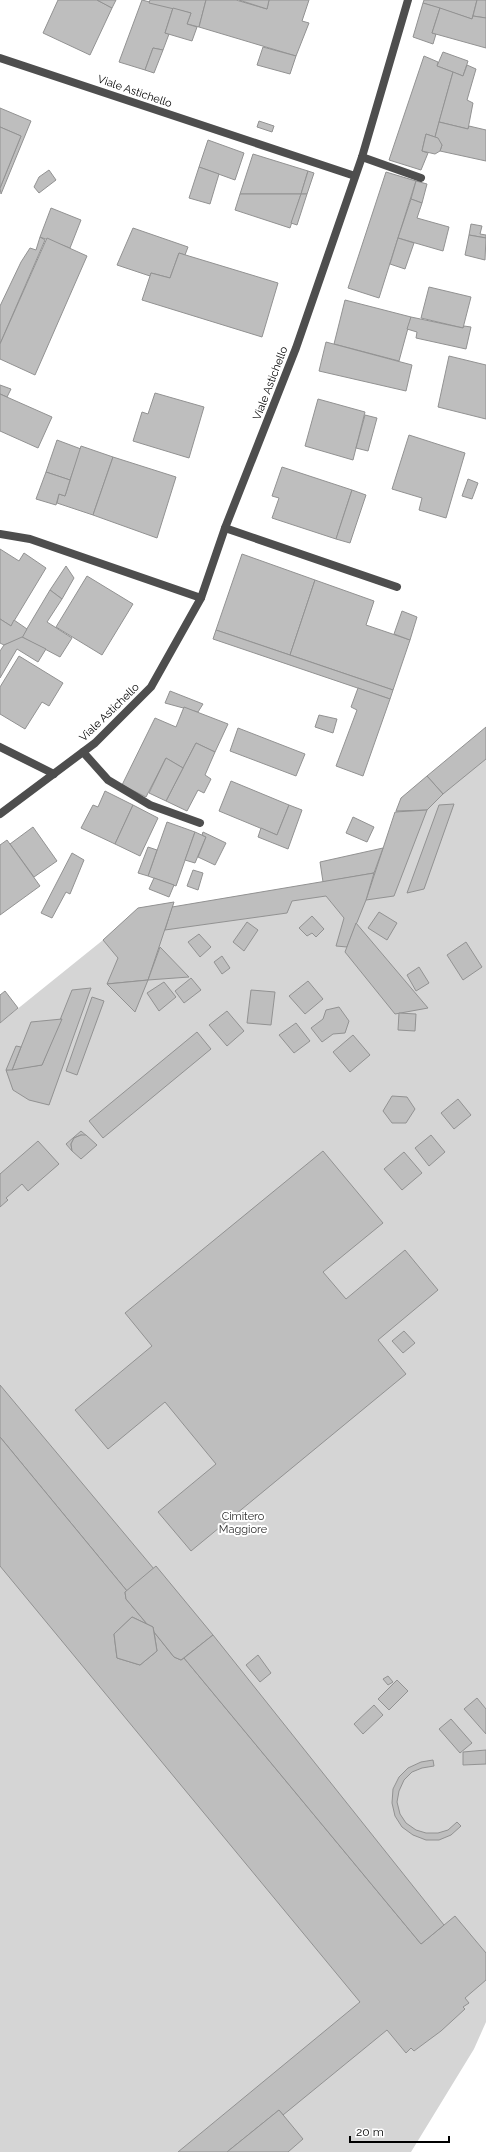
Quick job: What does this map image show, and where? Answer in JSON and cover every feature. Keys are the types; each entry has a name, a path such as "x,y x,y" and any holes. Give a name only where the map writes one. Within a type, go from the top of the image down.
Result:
{"street":[{"name":"Viale Astichello","path":"0,814 95,743 151,686 201,598 224,528 296,348 362,157 408,0"},
{"name":"Viale Astichello","path":"0,58 355,176"},
{"path":"362,157 421,178"},
{"path":"224,528 397,586"},
{"path":"0,534 30,539 201,598"},
{"path":"0,747 54,774"},
{"path":"83,752 108,780 150,805 200,823"}],"green space":[{"name":"Cimitero Maggiore","path":"486,728 486,2022 474,2049 411,2152 0,2152 0,1023 103,940 138,908 174,902 173,907 374,873 401,798"}],"building":[{"path":"58,0 97,0 112,8 90,55 43,33"},
{"path":"97,0 116,0 112,8"},
{"path":"142,0 173,8 165,33 169,34 163,50 153,48 145,70 119,62"},
{"path":"150,0 206,0 199,27 187,24 191,13 149,3"},
{"path":"206,0 236,0 267,9 269,0 309,0 302,21 309,23 296,56 199,27"},
{"path":"239,0 269,0 267,9"},
{"path":"424,0 477,0 472,19 423,3"},
{"path":"477,0 486,0 486,18 473,16"},
{"path":"423,3 440,8 432,33 436,34 433,44 413,37"},
{"path":"173,8 191,13 187,24 197,27 192,41 165,33"},
{"path":"440,8 472,19 473,16 486,18 486,48 432,33"},
{"path":"263,47 296,56 290,74 257,65"},
{"path":"153,48 163,50 154,73 145,70"},
{"path":"443,52 468,61 463,76 437,66"},
{"path":"424,56 438,62 437,66 453,72 435,137 426,134 422,151 428,153 421,170 389,160"},
{"path":"467,65 476,69 467,100 473,103 468,129 439,122 453,72 463,76"},
{"path":"0,108 31,121 1,194 0,188 21,136 0,127"},
{"path":"259,121 274,126 272,132 257,127"},
{"path":"439,122 468,129 469,126 486,130 486,161 440,151 442,145 435,137"},
{"path":"0,127 21,136 0,188"},
{"path":"426,134 438,138 442,145 440,151 435,154 422,151"},
{"path":"208,140 244,153 235,180 199,167"},
{"path":"253,154 308,171 301,194 240,194"},
{"path":"199,167 219,174 210,204 189,198"},
{"path":"49,170 56,180 39,193 34,187 39,177"},
{"path":"308,171 314,173 307,194 301,194"},
{"path":"386,172 416,181 379,298 348,288"},
{"path":"416,181 427,184 422,203 411,199"},
{"path":"240,194 301,194 290,228 235,210"},
{"path":"301,194 307,194 297,225 291,223"},
{"path":"411,199 422,203 417,218 449,227 443,251 398,238"},
{"path":"51,208 81,220 70,248 40,237"},
{"path":"471,224 482,226 480,234 486,235 486,238 469,235"},
{"path":"133,228 188,247 185,255 179,253 170,278 151,273 150,276 117,265"},
{"path":"469,235 486,238 485,260 465,255"},
{"path":"40,237 45,240 0,344 0,306 21,262 30,248 36,250"},
{"path":"47,238 87,256 35,375 0,359 0,344"},
{"path":"398,238 414,243 405,269 390,264"},
{"path":"179,253 278,283 262,337 142,300 151,273 170,278"},
{"path":"429,287 471,297 463,328 421,318"},
{"path":"345,300 411,317 399,361 334,344"},
{"path":"411,317 463,328 464,326 471,327 466,349 416,338 417,332 407,329"},
{"path":"326,342 412,365 406,391 319,371"},
{"path":"449,356 486,365 486,419 438,407"},
{"path":"0,385 11,389 7,397 0,394"},
{"path":"155,393 204,407 189,458 133,441 142,412 148,414"},
{"path":"0,394 52,417 38,448 0,431"},
{"path":"318,399 365,412 353,460 305,446"},
{"path":"365,415 377,418 368,451 356,448"},
{"path":"409,435 465,453 446,518 419,510 422,498 392,489"},
{"path":"57,440 81,449 70,480 46,472"},
{"path":"81,446 113,457 93,515 57,503 59,494 65,496"},
{"path":"113,457 176,477 157,538 93,515"},
{"path":"282,467 352,490 336,539 272,518 279,498 272,496"},
{"path":"46,472 70,480 65,496 59,494 56,505 36,499"},
{"path":"468,479 478,483 472,499 462,496"},
{"path":"352,490 366,495 350,543 336,539"},
{"path":"0,549 19,561 24,553 46,568 11,626 0,619"},
{"path":"242,554 315,580 290,655 216,630"},
{"path":"66,566 74,578 62,599 50,590"},
{"path":"87,576 133,604 102,655 56,627"},
{"path":"315,580 374,601 366,625 410,640 393,690 290,655"},
{"path":"50,590 62,599 47,622 72,638 60,657 22,637"},
{"path":"402,611 417,617 410,640 394,634"},
{"path":"0,619 11,626 14,620 27,629 22,638 4,645 0,643"},
{"path":"216,630 393,690 390,699 213,639"},
{"path":"22,637 46,649 38,662 17,649 0,678 0,651 4,645"},
{"path":"19,656 63,683 49,706 42,702 25,729 0,714 0,687"},
{"path":"358,688 390,699 363,776 336,766 357,710 351,707"},
{"path":"170,691 203,704 198,712 165,703"},
{"path":"184,707 228,724 215,752 196,743 183,768 166,758 146,797 122,785 155,718 176,727"},
{"path":"319,715 337,719 333,733 315,727"},
{"path":"486,727 486,759 443,794 427,776"},
{"path":"238,728 305,754 296,776 230,751"},
{"path":"196,743 215,752 205,775 211,779 204,793 198,790 187,811 166,801"},
{"path":"166,758 183,768 166,801 149,793"},
{"path":"427,776 443,794 427,810 396,811 401,798"},
{"path":"231,781 289,805 277,835 219,811"},
{"path":"105,791 133,805 115,844 81,828 93,805 98,807"},
{"path":"454,804 424,889 407,893 439,805"},
{"path":"133,805 158,818 140,856 115,844"},
{"path":"289,805 302,810 288,849 258,837 261,828 277,835"},
{"path":"427,810 394,896 366,900 395,812"},
{"path":"353,817 374,827 367,842 346,833"},
{"path":"167,822 195,832 176,886 148,876"},
{"path":"33,827 57,861 34,877 10,844"},
{"path":"195,832 206,837 195,863 185,860"},
{"path":"203,832 226,843 215,865 198,857 206,837 202,835"},
{"path":"7,840 40,886 0,915 0,845"},
{"path":"148,847 157,850 148,876 138,873"},
{"path":"383,848 374,873 323,882 320,862"},
{"path":"72,853 84,860 70,894 66,892 52,918 41,913"},
{"path":"193,870 203,873 198,890 187,886"},
{"path":"374,873 366,900 347,947 336,946 344,918 326,896 292,901 287,913 165,930 172,907"},
{"path":"154,878 174,885 169,897 149,889"},
{"path":"174,902 148,980 107,984 118,958 103,940 138,908"},
{"path":"379,912 397,923 387,940 368,928"},
{"path":"312,916 324,929 316,937 312,933 307,936 299,928"},
{"path":"247,922 258,930 244,951 233,942"},
{"path":"356,923 428,1008 395,1014 345,952"},
{"path":"199,934 211,947 200,957 188,942"},
{"path":"466,942 482,967 463,980 447,955"},
{"path":"160,947 189,977 148,980"},
{"path":"222,956 230,968 222,974 214,962"},
{"path":"419,967 429,983 416,991 407,975"},
{"path":"191,978 201,990 184,1003 175,991"},
{"path":"148,980 135,1012 107,984"},
{"path":"308,981 323,999 305,1014 289,996"},
{"path":"164,982 176,997 159,1011 147,993"},
{"path":"91,988 49,1105 29,1100 13,1090 6,1070 42,1065 72,990"},
{"path":"251,990 275,992 271,1025 247,1023"},
{"path":"5,991 18,1008 0,1023 0,995"},
{"path":"92,997 104,1001 77,1075 66,1071"},
{"path":"339,1007 349,1021 345,1033 333,1034 322,1042 311,1028 323,1019 326,1010"},
{"path":"227,1011 244,1031 227,1046 209,1025"},
{"path":"399,1013 416,1014 415,1031 398,1030"},
{"path":"62,1019 42,1065 12,1070 31,1022"},
{"path":"296,1023 310,1041 294,1053 279,1035"},
{"path":"197,1032 211,1049 103,1138 89,1121"},
{"path":"353,1035 370,1055 350,1072 333,1052"},
{"path":"16,1046 21,1047 12,1070 6,1070"},
{"path":"392,1096 407,1097 415,1109 406,1123 392,1123 383,1111"},
{"path":"458,1099 471,1115 454,1129 441,1113"},
{"path":"81,1131 88,1137 81,1135 74,1138 71,1144 72,1151 66,1144"},
{"path":"81,1135 86,1135 97,1145 81,1159 72,1151 71,1144 74,1138"},
{"path":"431,1135 445,1152 429,1166 415,1148"},
{"path":"38,1141 59,1164 28,1191 22,1184 6,1198 8,1200 0,1207 0,1174"},
{"path":"323,1151 383,1223 323,1272 346,1299 405,1250 438,1290 378,1340 406,1374 191,1551 158,1512 216,1464 165,1402 108,1449 75,1410 152,1346 125,1313"},
{"path":"404,1152 422,1173 402,1190 384,1169"},
{"path":"404,1331 415,1343 403,1353 392,1341"},
{"path":"0,1385 154,1569 127,1591 0,1437"},
{"path":"0,1437 127,1591 125,1592 126,1599 147,1624 132,1617 114,1634 117,1658 140,1665 157,1651 154,1632 174,1657 181,1660 184,1658 421,1944 455,1916 486,1953 486,1980 465,1998 469,2003 463,2007 465,2009 441,2031 414,2051 411,2048 406,2053 387,2030 283,2115 279,2110 227,2152 178,2152 360,2002 0,1566"},
{"path":"156,1566 213,1635 181,1660 174,1657 154,1632 153,1627 147,1624 126,1599 125,1592"},
{"path":"132,1617 153,1627 157,1651 140,1665 117,1658 114,1634"},
{"path":"213,1635 444,1925 421,1944 184,1658"},
{"path":"258,1655 271,1673 260,1682 246,1665"},
{"path":"388,1676 393,1682 388,1685 383,1679"},
{"path":"397,1680 408,1691 389,1710 378,1699"},
{"path":"477,1698 486,1709 486,1734 464,1709"},
{"path":"374,1705 383,1715 363,1734 354,1724"},
{"path":"451,1719 472,1743 460,1753 439,1729"},
{"path":"486,1750 486,1764 463,1765 463,1752"},
{"path":"433,1760 434,1766 422,1768 412,1772 404,1780 399,1791 397,1802 400,1814 406,1823 416,1830 426,1833 438,1833 448,1830 457,1822 461,1826 451,1835 439,1840 426,1840 413,1835 402,1827 395,1816 392,1803 393,1789 399,1777 408,1768 421,1762"},
{"path":"279,2110 303,2139 288,2152 227,2152"}]}
